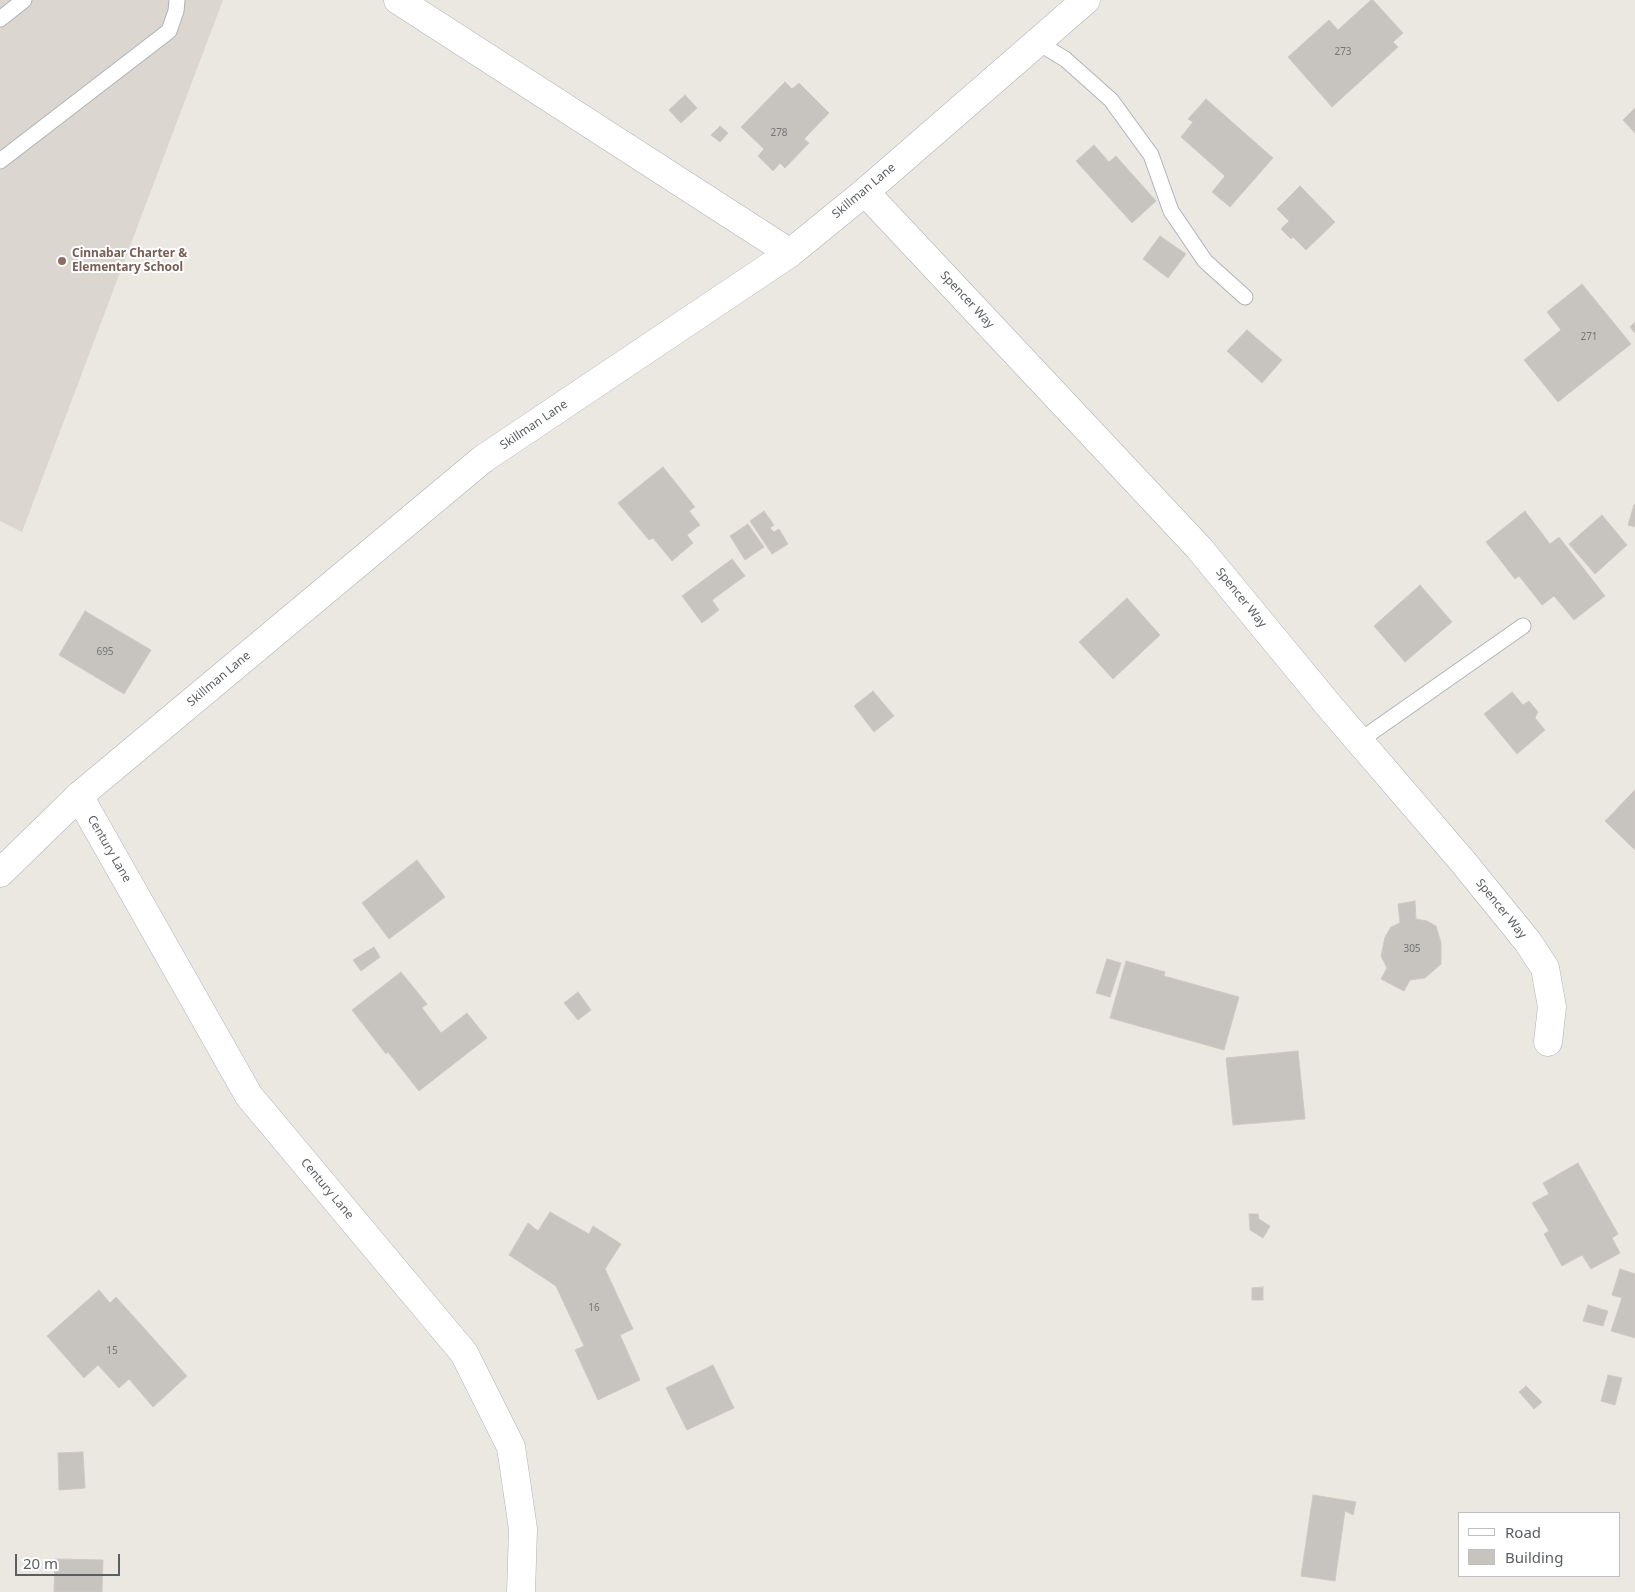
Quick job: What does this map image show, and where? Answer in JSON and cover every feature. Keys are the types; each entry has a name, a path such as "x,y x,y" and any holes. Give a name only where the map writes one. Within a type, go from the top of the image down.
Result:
{"street":[{"path":"398,0 790,252"},
{"name":"Skillman Lane","path":"0,873 79,796 483,459 790,252 865,192 1086,0"},
{"name":"Spencer Way","path":"865,192 1199,548 1359,741 1464,863 1528,942 1545,968 1552,1007 1548,1042"},
{"name":"Century Lane","path":"79,796 249,1096 464,1353 511,1447 523,1528 521,1592"}],"lane":[{"path":"0,19 24,0"},
{"path":"0,161 169,31 178,0"},
{"path":"1037,42 1065,59 1111,100 1151,155 1171,211 1205,261 1245,297"},
{"path":"1359,741 1523,626"}],"shaded area":[{"name":"Cinnabar Charter & Elementary School","path":"0,0 223,0 22,532 0,521"}],"building":[{"path":"1371,0 1403,33 1393,42 1398,47 1332,107 1288,57 1329,20 1338,30"},
{"path":"785,82 792,89 799,83 829,113 804,139 809,143 785,168 780,163 773,171 758,156 764,149 741,127"},
{"path":"685,95 697,108 681,123 669,110"},
{"path":"1206,99 1273,158 1230,207 1212,192 1225,176 1181,137 1193,122 1188,119"},
{"path":"1635,108 1635,133 1623,120"},
{"path":"720,126 728,133 720,142 711,135"},
{"path":"1094,145 1109,162 1116,156 1156,201 1132,223 1076,161"},
{"path":"1300,186 1335,222 1306,250 1293,237 1291,239 1281,229 1289,221 1277,209"},
{"path":"1160,236 1186,254 1168,278 1143,259"},
{"path":"1582,284 1631,344 1558,402 1524,360 1561,330 1547,312"},
{"path":"1635,322 1635,333 1630,327"},
{"path":"1247,330 1282,360 1262,383 1227,351"},
{"path":"663,467 695,507 689,511 700,525 687,535 693,543 672,561 653,538 649,540 618,503"},
{"path":"1635,505 1635,527 1628,525"},
{"path":"764,511 774,525 770,528 774,532 779,529 788,544 772,554 750,521"},
{"path":"1525,511 1550,544 1559,537 1605,596 1574,620 1554,596 1542,605 1519,576 1515,579 1486,542"},
{"path":"1602,515 1627,545 1595,574 1569,544"},
{"path":"748,524 764,547 745,560 730,536"},
{"path":"732,559 745,576 712,600 719,610 702,623 682,596"},
{"path":"1420,585 1452,622 1405,662 1374,626"},
{"path":"1127,598 1160,635 1113,679 1079,642"},
{"path":"85,611 151,650 124,694 59,655"},
{"path":"873,691 894,716 874,732 854,706"},
{"path":"1512,692 1523,705 1529,701 1538,712 1535,718 1545,730 1517,754 1484,714"},
{"path":"1635,790 1635,850 1605,821"},
{"path":"417,860 445,897 389,939 362,903"},
{"path":"1415,901 1416,919 1427,921 1436,926 1441,943 1441,964 1425,978 1410,980 1404,991 1381,979 1387,968 1381,956 1385,937 1391,927 1400,923 1398,904"},
{"path":"374,947 380,957 361,971 353,960"},
{"path":"1107,959 1121,963 1110,997 1096,993"},
{"path":"1126,961 1165,972 1164,976 1239,997 1224,1050 1110,1018"},
{"path":"401,972 427,1004 422,1008 441,1033 467,1013 487,1038 419,1091 388,1052 386,1054 352,1010"},
{"path":"578,992 591,1010 578,1020 564,1003"},
{"path":"1298,1051 1305,1119 1233,1125 1226,1058"},
{"path":"1578,1163 1618,1234 1612,1238 1620,1253 1591,1269 1582,1255 1562,1266 1544,1234 1549,1231 1532,1203 1549,1194 1543,1183"},
{"path":"550,1212 589,1234 593,1226 621,1244 605,1269 633,1329 620,1335 640,1380 598,1400 575,1350 584,1346 556,1286 509,1255 528,1223 538,1231"},
{"path":"1249,1214 1258,1214 1259,1219 1270,1226 1263,1238 1250,1230"},
{"path":"1620,1269 1635,1274 1635,1338 1611,1331 1622,1298 1612,1295"},
{"path":"1263,1287 1263,1300 1252,1300 1252,1288"},
{"path":"99,1290 110,1303 116,1297 187,1376 153,1407 129,1379 119,1388 98,1365 84,1378 47,1336"},
{"path":"1588,1305 1608,1311 1603,1326 1583,1321"},
{"path":"713,1365 734,1408 687,1430 666,1388"},
{"path":"1608,1375 1622,1378 1615,1405 1601,1401"},
{"path":"1526,1386 1542,1402 1534,1409 1519,1392"},
{"path":"83,1452 85,1488 59,1490 58,1453"},
{"path":"1313,1495 1356,1502 1353,1515 1345,1511 1335,1581 1301,1576"},
{"path":"55,1559 103,1560 102,1592 54,1592"}],"place":[{"name":"Cinnabar Charter & Elementary School","path":"62,261"}]}
